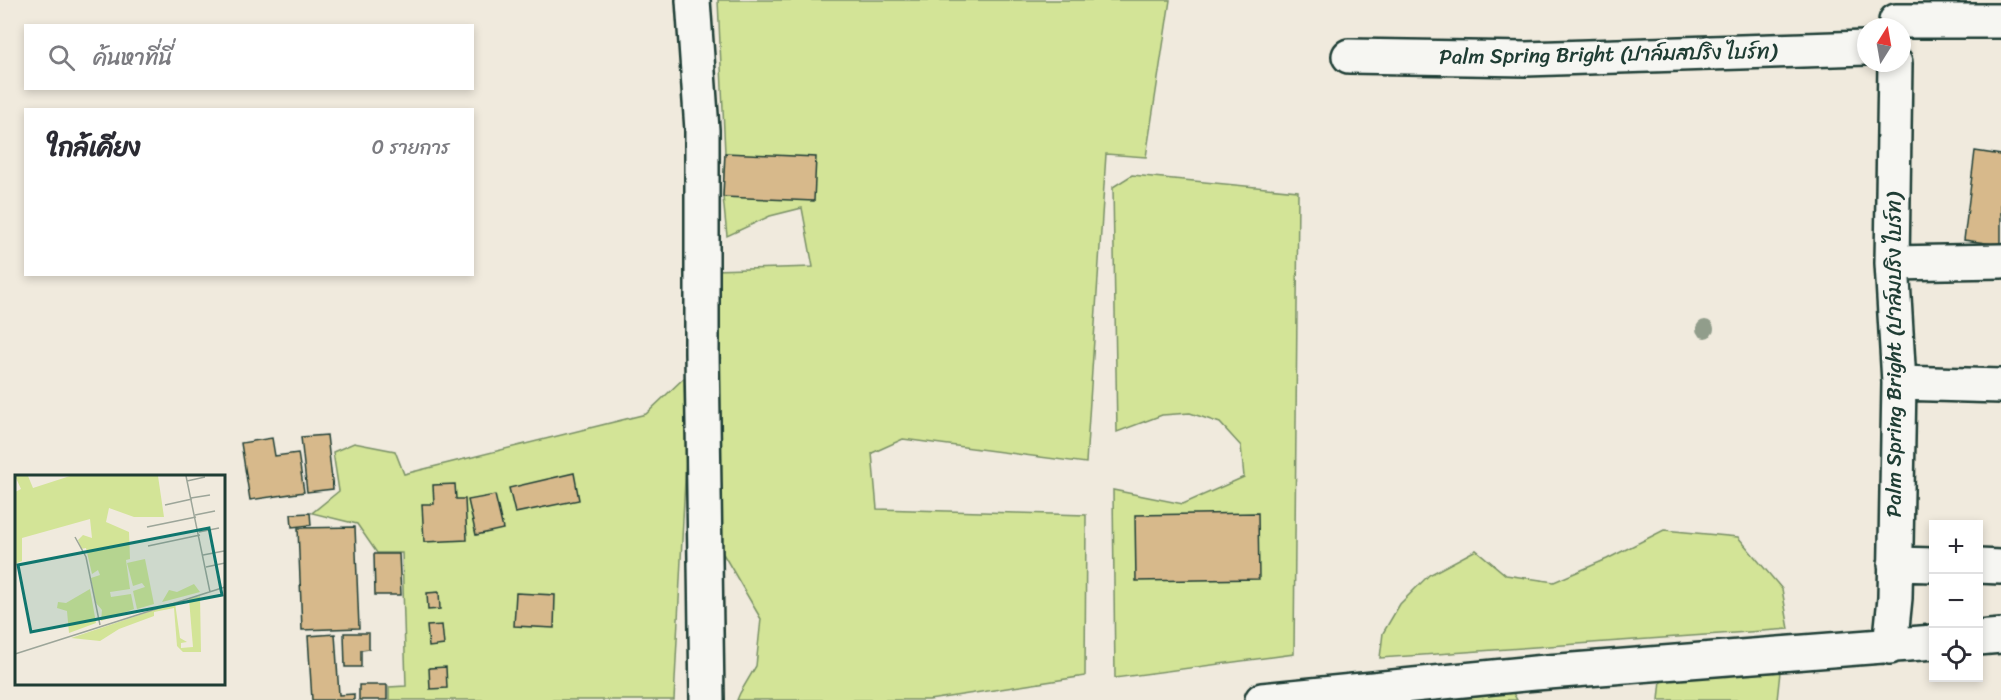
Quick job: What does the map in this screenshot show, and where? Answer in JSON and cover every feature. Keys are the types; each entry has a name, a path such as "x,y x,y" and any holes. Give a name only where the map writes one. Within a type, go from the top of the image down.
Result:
{"street":[{"path":"693,0 702,130 702,352 708,700"},
{"path":"1896,16 2001,21"},
{"name":"Palm Spring Bright (ปาล์มสปริง ไบร์ท)","path":"1349,56 1526,59 1857,48"},
{"name":"Palm Spring Bright (ปาล์มปริง ไบร์ท)","path":"1890,647 1895,598 1899,383 1892,263 1895,72"},
{"path":"1892,263 2001,261"},
{"path":"1899,383 2001,386"},
{"path":"1895,564 1929,565"},
{"path":"1983,566 2001,567"},
{"path":"1983,638 2001,636"},
{"path":"1262,700 1535,673 1929,643"}],"green space":[{"path":"718,0 1170,0 1146,157 1106,154 1086,463 903,439 872,453 877,509 1086,515 1085,676 929,700 737,700 756,666 761,619 711,533 714,270 813,267 802,208 770,216 727,236 723,197 725,153"},
{"path":"1132,175 1298,191 1294,654 1115,678 1113,490 1183,504 1244,477 1241,446 1220,423 1190,413 1162,415 1117,432 1113,187"},
{"path":"684,378 686,459 674,700 389,700 389,687 406,686 402,553 377,553 357,524 312,513 339,491 333,452 354,443 395,451 404,474 646,414"},
{"path":"1664,530 1738,537 1782,589 1789,629 1380,658 1383,633 1400,604 1429,575 1476,550 1506,575 1554,582 1607,559"},
{"path":"1780,672 1777,700 1659,700 1661,680"},
{"path":"1513,693 1517,700 1447,700"}],"building":[{"path":"1975,151 2001,155 2001,245 1964,240"},
{"path":"725,153 816,157 814,201 723,197"},
{"path":"327,435 333,489 307,492 301,437"},
{"path":"272,438 275,456 298,453 304,492 250,500 241,443"},
{"path":"574,473 579,500 515,513 509,488"},
{"path":"455,484 456,499 465,499 467,540 424,542 422,504 434,504 433,485"},
{"path":"495,495 503,529 476,535 468,500"},
{"path":"310,513 311,525 292,527 291,514"},
{"path":"1258,513 1259,579 1136,581 1135,515"},
{"path":"355,527 359,628 302,630 298,528"},
{"path":"374,554 399,554 401,595 375,595"},
{"path":"439,592 440,609 428,610 427,593"},
{"path":"516,593 555,595 554,628 514,626"},
{"path":"442,625 444,645 429,647 427,626"},
{"path":"344,633 369,633 369,649 361,650 361,667 345,667"},
{"path":"335,634 339,695 354,694 354,700 312,700 308,636"},
{"path":"446,667 447,688 430,689 429,668"},
{"path":"359,685 387,685 387,700 359,700"}]}
